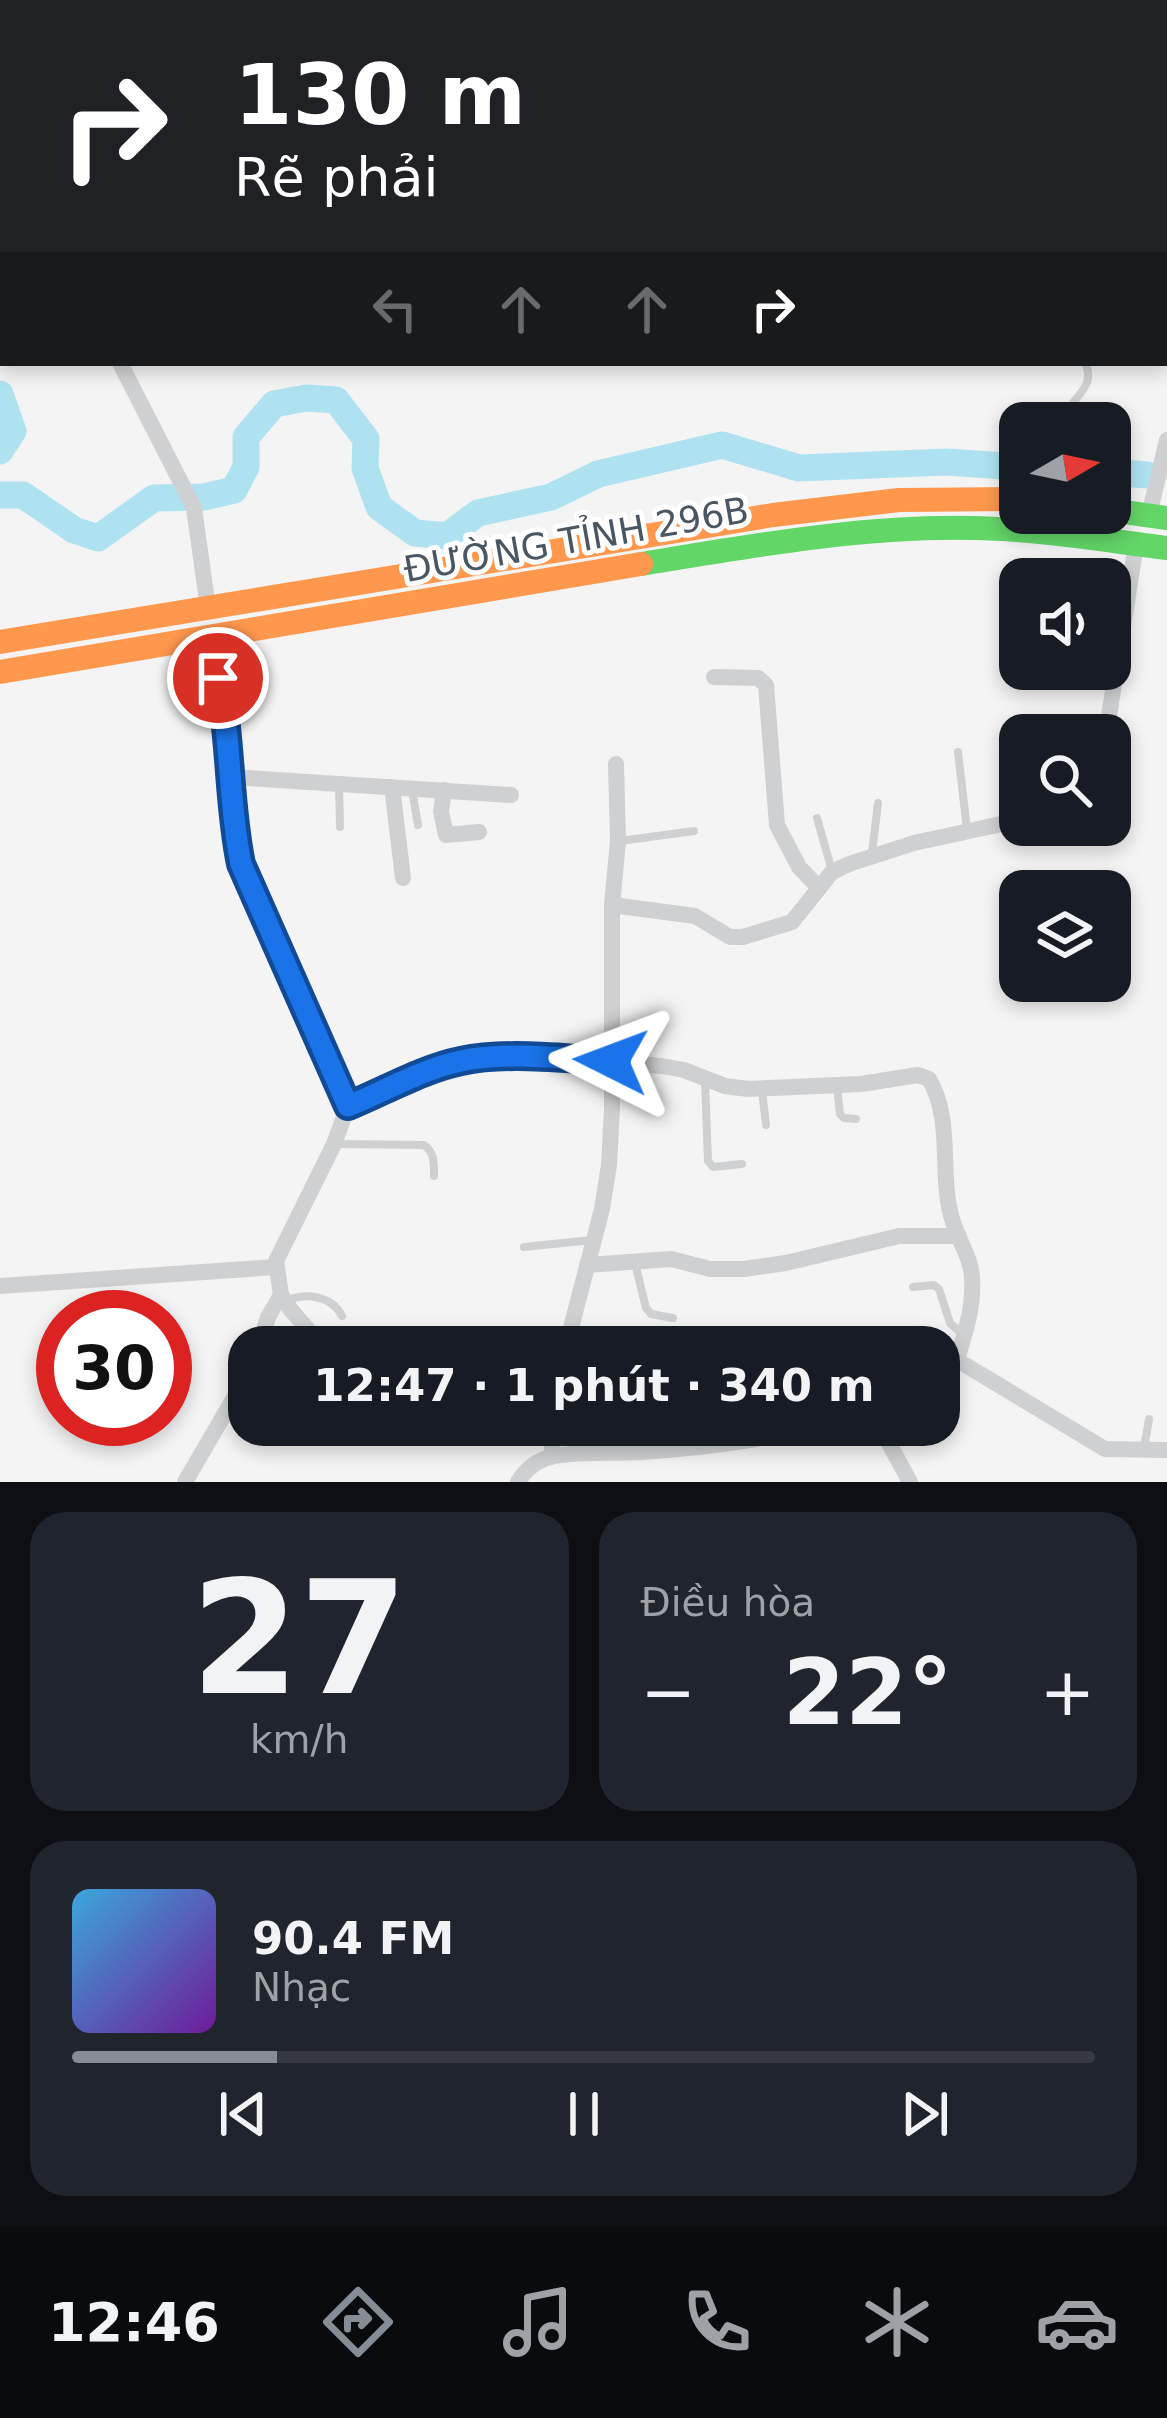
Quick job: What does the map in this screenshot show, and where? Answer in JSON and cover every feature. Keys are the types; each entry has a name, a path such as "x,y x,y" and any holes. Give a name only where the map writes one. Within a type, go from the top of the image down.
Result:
{"main road":[{"name":"ĐƯỜNG TỈNH 296B","path":"0,642 773,515 899,500 999,500"},
{"name":"ĐƯỜNG TỈNH 296B","path":"0,672 856,531 1022,530 1167,548"}],"street":[{"path":"122,366 194,508 208,608"},
{"path":"1158,516 1167,440"},
{"path":"1109,714 1136,544"},
{"path":"209,639 226,717 232,822 241,864 348,1106 276,1261 283,1298 306,1326"},
{"path":"713,677 758,678 766,685 777,825 799,867 818,887"},
{"path":"571,1326 609,1165 616,764"},
{"path":"232,777 511,795"},
{"path":"392,787 403,878"},
{"path":"444,790 441,811 446,835 478,832"},
{"path":"612,905 695,916 730,938 743,937 792,922 832,872 872,854 999,824"},
{"path":"348,1106 465,1060 611,1061 684,1070 725,1086 762,1089 918,1076 929,1079 943,1124 953,1224 972,1273 972,1299 960,1343"},
{"path":"587,1265 671,1259 710,1269 744,1269 898,1236 958,1236"},
{"path":"0,1286 276,1268"},
{"path":"266,1326 283,1298"},
{"path":"960,1370 1105,1448 1167,1450"},
{"path":"185,1482 228,1408"},
{"path":"552,1446 552,1456"},
{"path":"518,1482 535,1463 552,1456 662,1446"},
{"path":"890,1446 910,1482"}],"lane":[{"path":"1073,402 1088,382 1086,366"},
{"path":"958,752 967,831"},
{"path":"339,784 340,827"},
{"path":"412,788 418,825"},
{"path":"872,854 878,803"},
{"path":"817,818 832,872"},
{"path":"618,842 694,831"},
{"path":"705,1078 709,1161 713,1167 742,1164"},
{"path":"837,1086 840,1114 856,1119"},
{"path":"762,1089 766,1124"},
{"path":"334,1144 424,1144 434,1159 434,1176"},
{"path":"524,1247 594,1240"},
{"path":"635,1262 646,1308 651,1314 674,1318"},
{"path":"913,1287 934,1285 939,1289 950,1324 964,1336"},
{"path":"283,1298 329,1300 342,1316"},
{"path":"1144,1450 1149,1419"},
{"path":"624,1446 624,1453"}],"waterway":[{"path":"0,394 13,431 0,451"},
{"path":"0,495 23,495 74,530 98,538 154,498 204,497 234,490 246,467 246,437 274,404 306,398 336,400 366,439 365,468 379,507 415,533 447,536 478,513 551,497 598,474 722,445 799,468 946,462 999,466"},
{"path":"1131,474 1147,475"}],"traffic: fast":[{"path":"1131,513 1167,518"},
{"path":"641,564 806,538 931,528 1022,530 1167,548"}],"traffic: slow":[{"path":"0,642 773,515 899,500 999,499"},
{"path":"0,672 641,564"}],"route":[{"path":"218,678 232,777 232,822 241,864 348,1106 465,1060 611,1061"}]}
